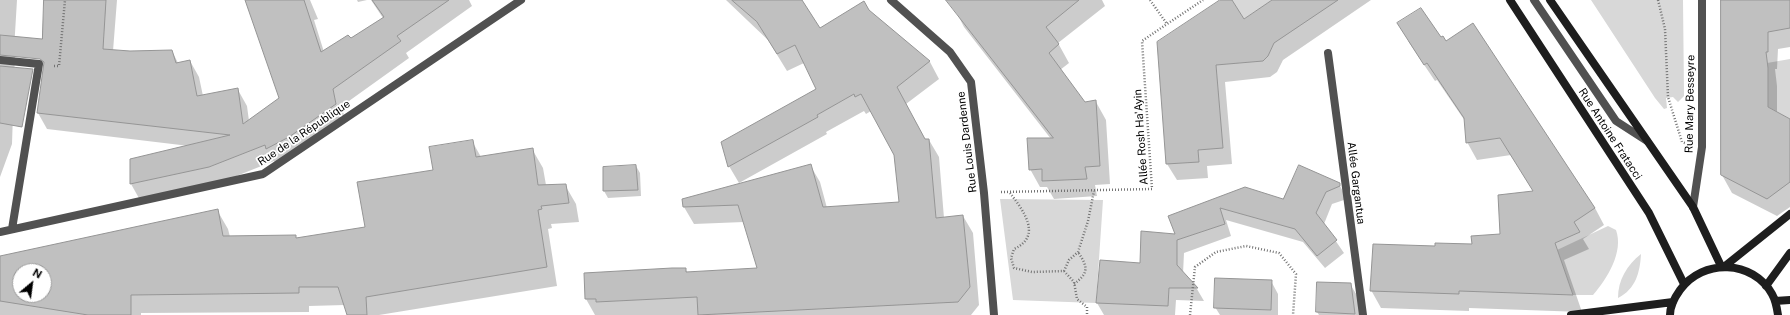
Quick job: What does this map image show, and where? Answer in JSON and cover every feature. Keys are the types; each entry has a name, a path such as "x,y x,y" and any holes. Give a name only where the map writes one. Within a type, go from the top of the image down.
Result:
{"main road":[{"name":"Rue Antoine Fratacci","path":"1510,0 1648,213 1684,284"},
{"name":"Rue Antoine Fratacci","path":"1550,0 1693,207 1723,266"},
{"path":"1670,315 1673,302 1684,284 1699,272 1723,266 1790,214"},
{"path":"1766,286 1790,253"},
{"path":"1723,266 1748,272 1766,286 1775,301 1778,315"},
{"path":"1775,301 1790,300"},
{"path":"1571,315 1673,302"}],"street":[{"name":"Rue de la République","path":"0,232 263,174 521,0"},
{"name":"Rue Louis Dardenne","path":"890,0 950,52 971,82 984,193 994,315"},
{"name":"Rue Antoine Fratacci","path":"1534,0 1616,121 1648,142"},
{"name":"Rue Mary Besseyre","path":"1693,207 1702,147 1702,0"},
{"name":"Allée Gargantua","path":"1328,54 1363,315"},
{"path":"0,60 39,64 12,229"}],"path":[{"path":"39,64 59,66 65,0"},
{"path":"1150,0 1167,24 1203,0"},
{"path":"1658,0 1665,29 1668,97 1682,142 1687,144"},
{"name":"Allée Rosh Ha'Ayin","path":"984,193 1152,189 1142,41 1167,24"},
{"path":"1064,271 1069,260 1078,252 1088,221 1094,191"},
{"path":"1010,192 1025,214 1029,228 1027,240 1021,246 1014,249 1011,258 1014,268 1032,272 1064,271"},
{"path":"1190,315 1195,267 1216,252 1246,246 1279,253 1296,274 1293,315"},
{"path":"1074,284 1084,276 1086,263 1078,252"},
{"path":"1064,271 1074,284 1077,300 1087,306 1087,315"}],"shaded area":[{"path":"1232,0 1272,0 1244,19"},
{"path":"1591,0 1683,0 1684,96 1678,102 1673,97 1666,98 1667,108 1664,109 1655,98"},
{"path":"1790,59 1790,119 1768,107 1767,63"},
{"path":"1000,199 1103,200 1096,303 1013,300"},
{"path":"1608,226 1616,230 1618,238 1616,256 1609,273 1593,295 1573,295 1557,250"},
{"path":"1641,254 1640,267 1633,285 1618,298 1618,291 1624,273"}],"building":[{"path":"44,0 106,0 103,49 130,51 172,50 176,63 190,60 197,96 238,88 243,124 279,98 245,0 304,0 321,52 348,35 351,38 384,17 372,0 449,0 397,36 401,41 333,89 336,104 289,137 266,149 265,145 209,167 130,184 130,159 230,135 37,113 44,62 40,59 0,55 0,35 42,39"},
{"path":"732,0 802,0 820,28 864,1 869,10 930,61 897,87 925,139 929,139 936,218 963,215 970,287 958,302 698,315 697,297 596,302 596,299 585,299 584,273 672,268 686,268 686,272 757,268 738,205 683,207 682,199 811,164 823,207 899,202 894,155 861,94 855,97 854,94 817,115 818,117 728,167 721,142 816,89 795,45 777,54 757,22"},
{"path":"946,0 1079,0 1046,27 1059,44 1049,53 1085,102 1096,100 1100,166 1085,167 1087,179 1042,181 1042,169 1029,170 1027,138 1053,138"},
{"path":"1220,0 1232,0 1244,19 1272,0 1338,0 1274,43 1268,56 1263,61 1216,65 1223,148 1198,150 1199,162 1166,164 1157,42"},
{"path":"1721,0 1790,0 1790,28 1768,32 1768,52 1766,52 1768,68 1768,107 1790,119 1790,182 1767,199 1721,175"},
{"path":"1421,8 1441,37 1443,36 1446,41 1473,23 1595,208 1574,222 1580,232 1555,243 1573,295 1459,291 1459,294 1370,291 1373,244 1435,246 1435,243 1472,244 1471,236 1500,234 1498,195 1533,191 1500,138 1466,143 1464,118 1427,63 1424,65 1397,23"},
{"path":"0,66 33,69 22,127 0,123"},
{"path":"473,140 476,157 533,148 538,185 566,184 569,203 541,206 542,209 538,210 547,267 366,297 367,315 347,315 338,287 299,287 299,293 131,295 131,315 88,315 13,303 52,303 52,263 12,263 12,303 0,301 0,256 218,209 223,236 296,235 296,238 365,227 357,182 433,170 429,147"},
{"path":"636,165 638,190 603,191 603,167"},
{"path":"1299,165 1340,183 1340,186 1326,192 1316,213 1337,240 1317,256 1295,229 1220,208 1225,224 1177,240 1177,265 1198,288 1169,288 1168,306 1096,303 1100,260 1140,263 1141,231 1175,234 1168,216 1245,187 1283,199"},
{"path":"1215,278 1272,280 1271,310 1214,308"},
{"path":"1317,282 1351,283 1355,314 1316,312"}]}
